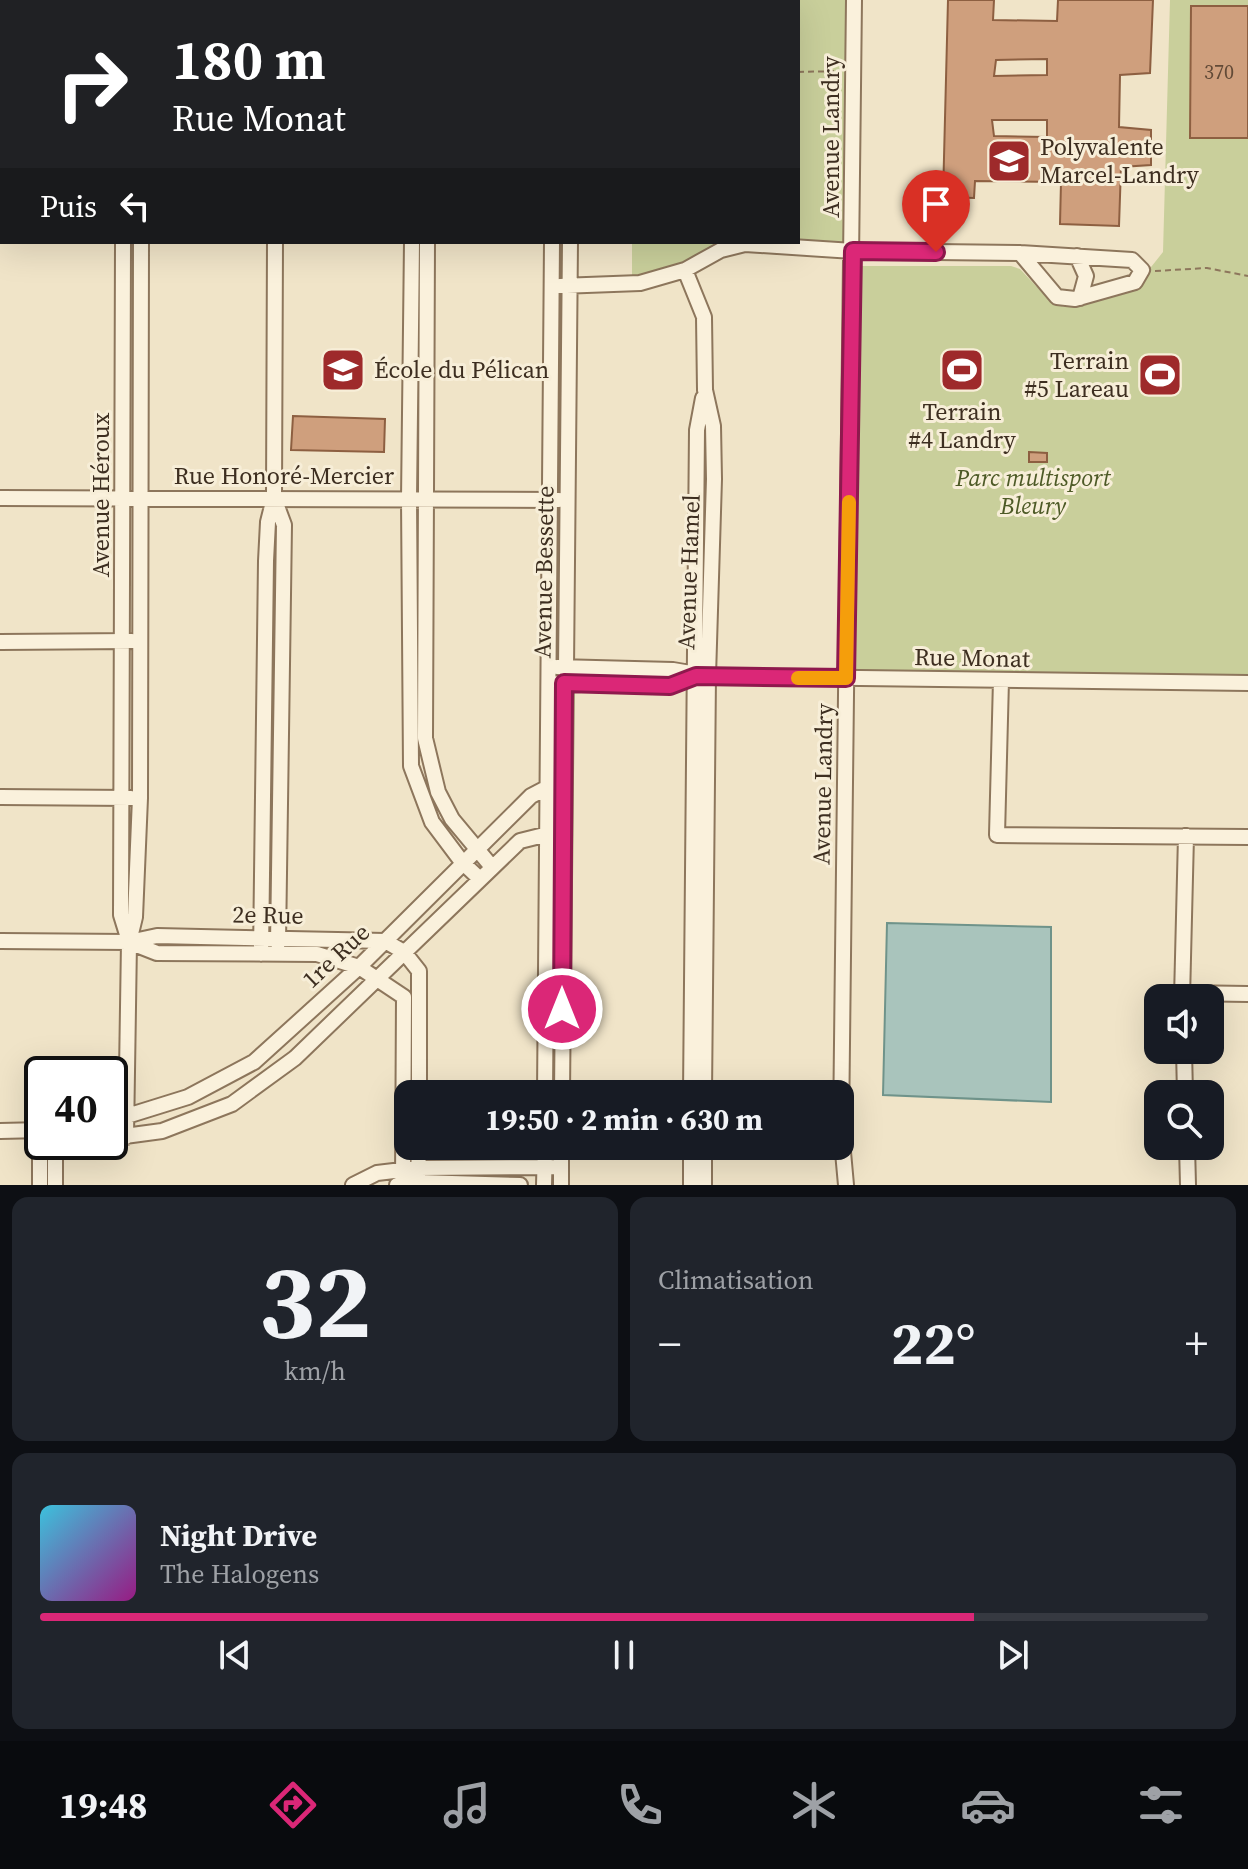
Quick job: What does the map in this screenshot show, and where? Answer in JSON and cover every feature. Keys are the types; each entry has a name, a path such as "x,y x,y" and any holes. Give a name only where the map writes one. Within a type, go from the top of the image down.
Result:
{"street":[{"name":"Avenue Landry","path":"846,1185 841,1130 854,0"},
{"name":"Avenue Héroux","path":"123,244 121,915 129,942"},
{"name":"Avenue Héroux","path":"128,1056 129,942 135,917 140,798 141,244"},
{"path":"261,954 267,535 274,498 275,244"},
{"path":"412,244 409,499 418,692 438,792 452,819 492,867"},
{"path":"427,244 425,499 418,692 411,766 432,822 462,862 480,879"},
{"name":"Avenue Bessette","path":"552,244 549,667 556,683 563,781 562,1080"},
{"name":"Avenue Bessette","path":"545,1080 548,786 556,683 564,667 570,244"},
{"path":"552,286 640,283 685,270 721,250 745,244 853,251 1020,253 1077,256 1132,260 1142,270 1135,282 1080,298 1057,297 1020,253"},
{"path":"1077,256 1086,276 1080,298"},
{"name":"Avenue Hamel","path":"685,270 704,317 705,390 713,426 714,479 702,676 699,949 692,1080"},
{"path":"123,273 141,272"},
{"name":"Rue Honoré-Mercier","path":"0,498 567,500"},
{"path":"274,498 284,525 277,955"},
{"path":"0,642 139,642"},
{"name":"Rue Monat","path":"549,667 673,670 702,676 1248,683"},
{"name":"Rue Monat","path":"556,683 670,686 702,676"},
{"path":"1001,680 997,835 1248,837"},
{"path":"265,710 281,710"},
{"path":"122,716 139,715"},
{"name":"1re Rue","path":"128,1116 188,1097 254,1062 359,967 531,796 563,781"},
{"path":"0,797 140,798"},
{"name":"1re Rue","path":"128,1137 162,1131 232,1104 295,1058 520,841 563,831"},
{"path":"1182,984 1186,836"},
{"name":"2e Rue","path":"0,941 129,942 157,936 262,936 385,941 404,952"},
{"name":"2e Rue","path":"129,942 157,953 317,954 359,967 404,997 409,1180"},
{"name":"Avenue Hamel","path":"699,949 704,1080"},
{"path":"404,952 419,971 419,1080"},
{"path":"1224,995 1248,994"},
{"path":"546,1010 562,1009"},
{"path":"0,1131 24,1131"},
{"path":"40,1160 40,1185"},
{"path":"55,1160 55,1185"},
{"path":"409,1180 415,1160"},
{"path":"544,1160 544,1185"},
{"path":"561,1160 561,1185"},
{"path":"691,1160 691,1185"},
{"path":"704,1160 704,1185"},
{"path":"1187,1160 1188,1185"},
{"path":"409,1180 544,1166 561,1167"},
{"path":"353,1185 377,1173 409,1180 520,1185"}],"path":[{"path":"800,72 854,71"},
{"path":"1142,270 1161,272 1207,268 1248,276"}],"green space":[{"path":"800,0 853,0 847,243 800,243"},
{"name":"Parc multisport Bleury","path":"1170,0 1248,0 1248,680 845,677 847,266 1011,266 1020,269 1050,301 1064,307 1132,291 1163,252"},
{"path":"632,244 745,244 632,287"}],"water":[{"path":"887,923 1051,927 1051,1102 883,1095"}],"building":[{"path":"948,0 994,0 993,20 1057,21 1058,0 1153,0 1150,73 1120,75 1119,127 1151,130 1151,165 1121,167 1119,226 1060,224 1061,182 975,181 974,198 943,197","holes":["1047,59 1047,75 994,76 996,60","992,120 1047,120 1047,137 994,136"]},
{"path":"1191,6 1248,6 1248,138 1190,138"},
{"path":"293,416 385,419 384,452 291,450"},
{"path":"1029,452 1047,453 1047,462 1029,462"}],"slow traffic":[{"path":"798,678 846,678 849,502"}],"place":[{"name":"Polyvalente Marcel-Landry","path":"1009,161"},
{"name":"École du Pélican","path":"343,370"},
{"name":"Terrain #4 Landry","path":"962,370"},
{"name":"Terrain #5 Lareau","path":"1160,375"}],"route":[{"path":"562,1009 564,683 670,686 696,676 846,678 853,251 936,252"}]}
